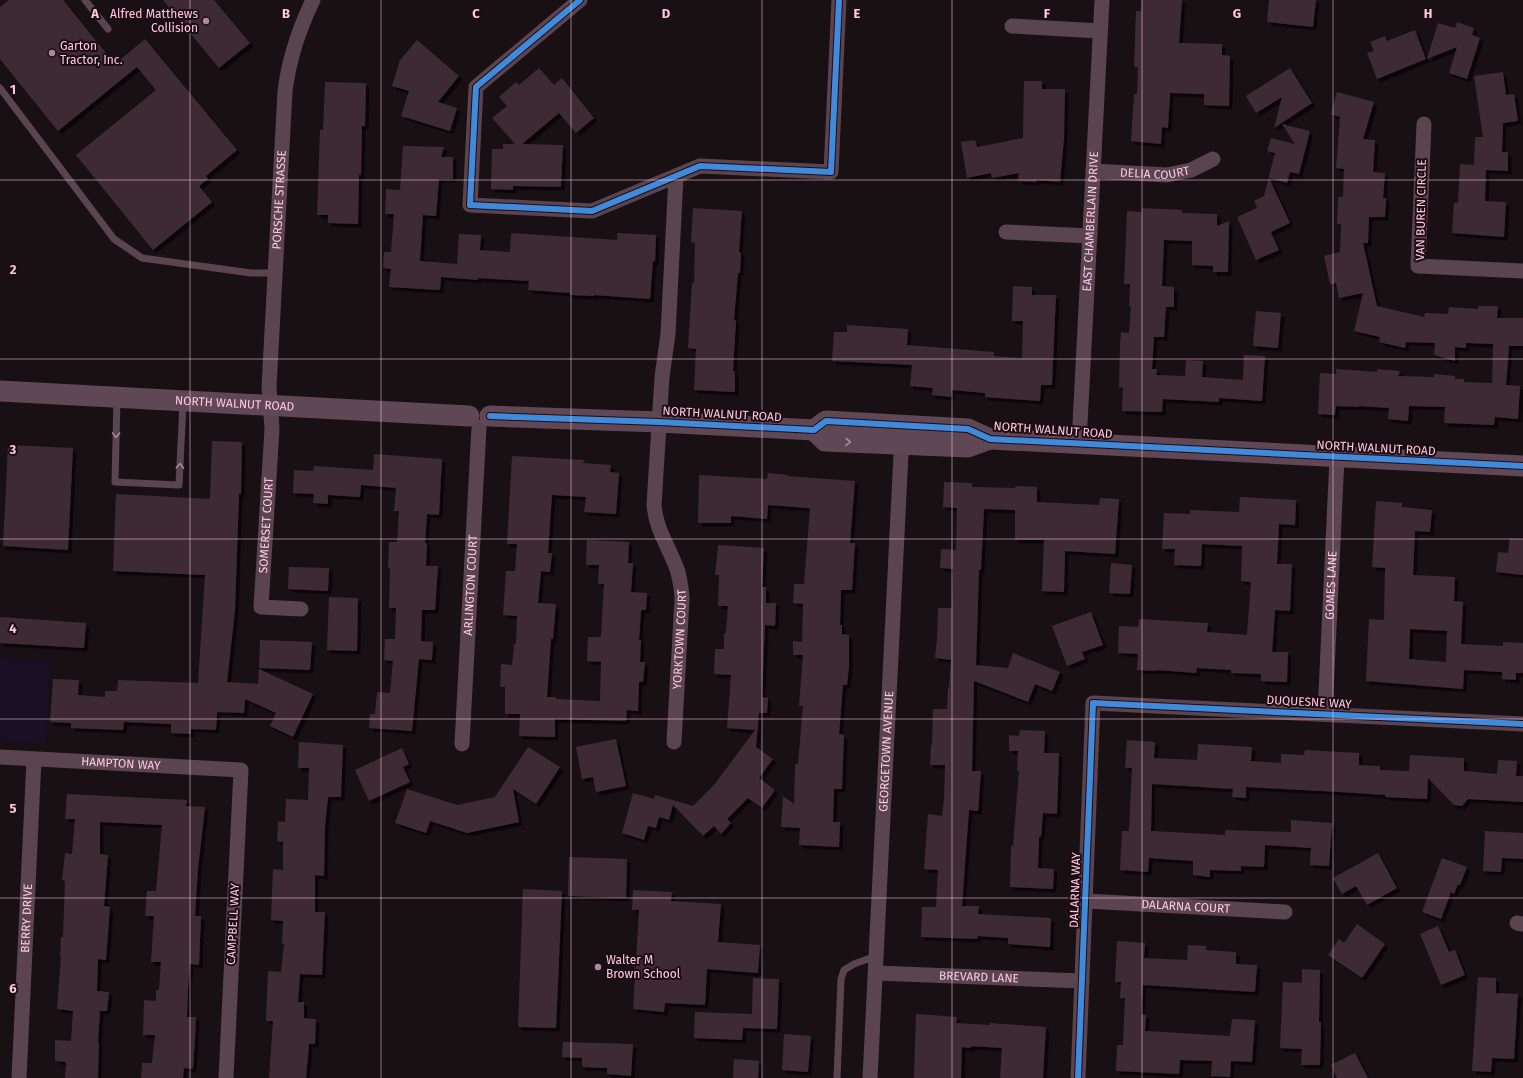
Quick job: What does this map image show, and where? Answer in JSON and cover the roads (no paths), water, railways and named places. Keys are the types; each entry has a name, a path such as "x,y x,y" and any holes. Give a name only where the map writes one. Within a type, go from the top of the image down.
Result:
{"street":[{"name":"PORSCHE STRASSE","path":"270,404 269,387 284,91 295,43 313,0"},
{"path":"580,0 476,87 470,205 592,211 700,166 831,172 839,0"},
{"name":"EAST CHAMBERLAIN DRIVE","path":"1079,443 1102,0"},
{"path":"1012,26 1100,31"},
{"name":"VAN BUREN CIRCLE","path":"1424,124 1418,266 1523,271"},
{"name":"DELIA COURT","path":"1094,171 1167,175 1191,170 1214,159"},
{"name":"YORKTOWN COURT","path":"674,742 682,599 678,572 659,530 655,515 654,497 662,377 668,334 676,176"},
{"path":"1006,232 1090,236"},
{"name":"NORTH WALNUT ROAD","path":"0,390 270,404 479,420 659,422 814,430 825,441 902,435 968,447 990,439 1523,466"},
{"name":"SOMERSET COURT","path":"270,404 272,429 261,607 301,609"},
{"name":"ARLINGTON COURT","path":"462,744 479,420"},
{"name":"GEORGETOWN AVENUE","path":"870,1078 902,435"},
{"name":"GOMES LANE","path":"1325,714 1337,457"},
{"name":"DUQUESNE WAY","path":"1093,703 1523,724"},
{"name":"DALARNA WAY","path":"1078,1078 1093,703"},
{"name":"HAMPTON WAY","path":"0,757 241,770"},
{"name":"BERRY DRIVE","path":"19,1078 34,759"},
{"name":"CAMPBELL WAY","path":"226,1078 241,770"},
{"name":"DALARNA COURT","path":"1086,902 1286,912"},
{"name":"BREVARD LANE","path":"876,972 1082,981"}],"lane":[{"path":"85,0 108,29"},
{"path":"0,88 114,239 142,258 251,273 275,273"},
{"path":"118,396 115,482 179,485 183,400"},
{"path":"836,1078 841,979 844,970 854,964 876,956"}],"place":[{"name":"Alfred Matthews Collision","path":"206,21"},
{"name":"Garton Tractor, Inc.","path":"52,53"},
{"name":"Walter M Brown School","path":"598,967"}]}
